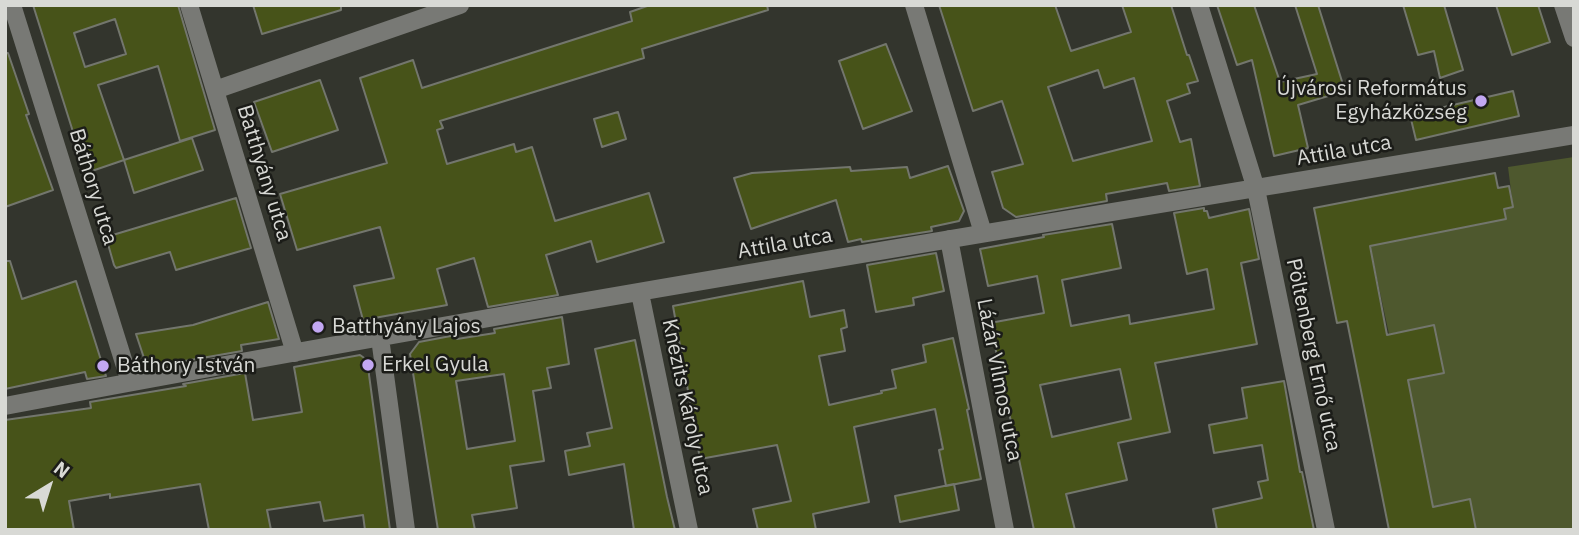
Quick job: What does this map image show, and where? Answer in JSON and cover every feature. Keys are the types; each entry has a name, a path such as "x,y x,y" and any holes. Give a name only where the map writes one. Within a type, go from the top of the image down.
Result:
{"street":[{"name":"Báthory utca","path":"12,5 130,383"},
{"name":"Batthyány utca","path":"189,5 295,353"},
{"path":"215,90 460,5"},
{"path":"914,5 983,233"},
{"name":"Pöltenberg Ernő utca","path":"1199,5 1256,188 1326,530"},
{"path":"1563,5 1574,38"},
{"name":"Attila utca","path":"5,406 983,233 1574,135"},
{"name":"Lázár Vilmos utca","path":"949,239 1005,530"},
{"name":"Knézits Károly utca","path":"640,293 689,530"},
{"path":"380,338 406,530"}],"green space":[{"path":"1574,157 1574,530 1476,530 1470,499 1433,507 1408,380 1444,373 1434,325 1389,334 1370,246 1513,207 1508,167"}],"building":[{"path":"33,5 178,5 215,130 180,141 158,66 98,85 124,160 86,173","holes":["115,19 126,54 85,67 74,33"]},
{"path":"253,5 341,5 341,10 262,34"},
{"path":"650,5 767,5 768,10 642,49 644,58 440,121 443,128 437,130 447,164 514,144 516,152 532,147 555,221 649,193 664,242 597,262 591,241 546,255 558,295 488,307 474,258 437,269 447,305 363,320 354,286 394,278 380,227 297,250 280,194 387,163 360,78 413,60 422,88 632,21 630,12"},
{"path":"939,5 1055,5 1071,51 1131,32 1122,5 1171,5 1198,81 1187,84 1190,93 1167,101 1180,142 1191,139 1200,186 1169,191 1167,183 1106,194 1107,201 1016,217 1003,208 992,172 1023,164 1002,101 973,111","holes":["1098,70 1104,88 1134,78 1152,141 1073,161 1048,87"]},
{"path":"1217,5 1254,5 1280,82 1317,74 1295,5 1318,5 1345,91 1298,105 1308,148 1274,156 1252,60 1237,65"},
{"path":"1403,5 1444,5 1463,70 1440,78 1434,51 1418,55"},
{"path":"1496,5 1538,5 1550,42 1512,55"},
{"path":"886,44 912,111 863,129 839,61"},
{"path":"5,53 8,53 29,114 26,115 53,190 5,207"},
{"path":"320,80 338,130 272,152 254,102"},
{"name":"Újvárosi Református Egyházközség","path":"1513,91 1519,116 1416,140 1410,115"},
{"path":"618,112 626,139 602,147 594,119"},
{"path":"192,138 203,170 134,193 124,160"},
{"path":"948,166 964,211 959,221 931,227 932,231 862,242 861,239 848,242 836,200 751,229 734,178 752,173 850,167 851,171 907,167 910,178"},
{"path":"1495,173 1498,188 1509,186 1513,207 1504,209 1506,219 1370,246 1387,335 1434,325 1444,373 1408,380 1433,507 1470,499 1476,530 1389,530 1347,321 1337,323 1314,208"},
{"path":"236,198 251,248 176,270 170,252 116,268 114,265 106,237"},
{"path":"1204,208 1209,218 1249,209 1259,259 1241,263 1257,344 1155,363 1170,432 1118,443 1127,480 1066,494 1075,530 1034,530 990,323 1044,313 1037,276 988,286 980,249 1112,224 1121,268 1062,280 1071,326 1129,315 1130,324 1214,309 1207,269 1187,274 1174,213","holes":["1120,369 1131,419 1052,437 1040,385"]},
{"path":"936,253 944,291 913,298 914,305 876,312 867,265"},
{"path":"5,261 10,261 22,299 76,281 106,376 87,379 85,372 5,389"},
{"path":"803,281 810,317 844,310 847,327 841,329 845,351 819,356 829,405 896,388 892,370 926,362 923,345 953,338 981,479 946,486 939,450 943,449 935,409 854,427 869,502 813,514 816,530 758,530 753,509 791,501 777,445 700,459 673,306"},
{"path":"268,302 279,339 241,345 242,351 156,366 144,358 136,334 193,325"},
{"path":"562,317 569,364 547,368 551,388 533,391 544,461 510,466 517,508 472,515 475,530 438,530 410,354 419,342 456,335 457,339 495,333 494,329","holes":["504,374 515,441 467,449 456,381"]},
{"path":"635,340 675,530 634,530 624,464 569,475 565,451 590,446 587,433 612,428 595,349"},
{"path":"360,355 367,360 390,530 365,530 363,515 324,521 320,502 267,510 271,530 209,530 200,484 110,498 110,494 69,501 74,530 5,530 5,420 91,408 90,402 245,373 253,420 302,412 294,367"},
{"path":"1284,381 1300,472 1314,530 1217,530 1213,509 1262,498 1258,482 1268,480 1262,445 1214,453 1209,425 1247,418 1242,388"},
{"path":"954,484 959,510 900,522 895,496"}],"place":[{"name":"Újvárosi Református Egyházközség","path":"1481,101"},
{"name":"Batthyány Lajos","path":"318,327"},
{"name":"Erkel Gyula","path":"368,365"},
{"name":"Báthory István","path":"103,366"}]}
